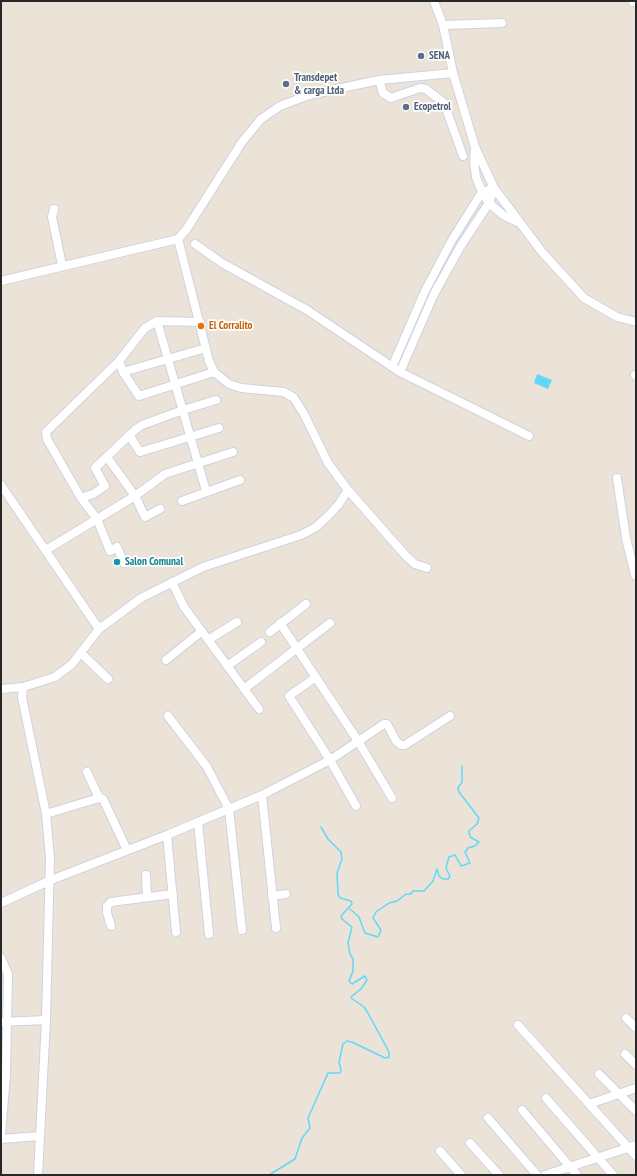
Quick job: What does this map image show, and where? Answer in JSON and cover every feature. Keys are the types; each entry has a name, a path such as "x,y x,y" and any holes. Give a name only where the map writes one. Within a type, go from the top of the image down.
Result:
{"street":[{"path":"434,1 443,25 453,73 476,147 494,188 542,252 584,298 617,317 636,322"},
{"path":"443,25 502,23"},
{"path":"1,280 178,239 186,230 242,142 261,119 280,106 309,94 379,80 453,73"},
{"path":"379,80 383,93 391,98 420,88 426,90 444,103 463,156"},
{"path":"476,147 475,170 482,192 489,203 502,215 518,222"},
{"path":"392,367 425,291 452,240 482,192 494,188"},
{"path":"400,372 434,294 460,247 489,203 494,188"},
{"path":"54,209 52,217 62,265"},
{"path":"178,239 206,348 214,372 229,384 241,388 278,391 294,398 302,410 328,463 348,490 406,556 415,564 427,568"},
{"path":"195,244 222,263 307,310 400,372 529,436"},
{"path":"425,291 434,294"},
{"path":"124,562 117,547 110,550 97,519 90,512 81,498 47,439 46,432 119,362 145,328 158,321 200,322"},
{"path":"158,321 196,463 206,491"},
{"path":"123,372 169,360 206,348"},
{"path":"119,362 123,372 139,396 214,372"},
{"path":"81,498 93,494 105,486 95,468 129,435 142,425 216,400"},
{"path":"129,435 140,452 219,428"},
{"path":"46,550 135,496 165,474 233,452"},
{"path":"107,457 135,496 145,517 160,509"},
{"path":"617,478 626,538 635,575"},
{"path":"182,501 206,491 240,480"},
{"path":"1,485 99,629"},
{"path":"1,689 23,687 56,677 72,664 99,629 141,598 204,567 301,535 316,527 328,516 348,490"},
{"path":"90,512 93,494"},
{"path":"172,582 184,607 259,709"},
{"path":"270,632 306,604"},
{"path":"208,640 237,622"},
{"path":"280,623 298,648 358,741 392,798"},
{"path":"244,689 330,623"},
{"path":"166,660 202,631"},
{"path":"227,666 261,642"},
{"path":"81,653 108,679"},
{"path":"316,677 289,696 330,760 356,806"},
{"path":"23,687 22,697 46,814 51,880 38,1175"},
{"path":"168,716 207,767 229,809 242,930"},
{"path":"1,902 51,880 167,835 262,795 330,760 386,724 396,741 401,745 405,745 450,716"},
{"path":"87,772 127,850"},
{"path":"262,795 276,928"},
{"path":"46,814 99,798"},
{"path":"198,822 209,934"},
{"path":"167,835 176,932"},
{"path":"146,875 147,898"},
{"path":"111,926 107,913 107,906 111,902 173,894"},
{"path":"272,896 286,894"},
{"path":"1,958 8,974 4,1022 6,1076 1,1134"},
{"path":"626,1018 636,1028"},
{"path":"4,1022 46,1020"},
{"path":"518,1025 589,1104 632,1147 636,1156"},
{"path":"625,1054 636,1065"},
{"path":"599,1074 636,1111"},
{"path":"589,1104 636,1088"},
{"path":"546,1098 613,1175"},
{"path":"522,1110 577,1175"},
{"path":"488,1118 537,1175"},
{"path":"1,1139 40,1136"},
{"path":"470,1143 498,1175"},
{"path":"545,1175 632,1147"},
{"path":"440,1151 461,1175"}],"water":[{"path":"537,374 552,380 548,389 534,383"}],"waterway":[{"path":"350,909 359,917 365,933 378,937 381,930 373,918 376,912 389,903 397,901 406,894 411,894 413,891 424,891 433,881 437,869 439,876 443,879 448,879 450,876 446,868 449,857 455,855 461,866 470,863 465,852 468,848 475,846 479,842 470,837 469,831 477,824 479,818 459,792 458,788 462,782 462,766"},
{"path":"269,1175 295,1159 302,1138 310,1128 308,1118 328,1073 340,1073 341,1070 339,1062 343,1044 347,1041 352,1042 385,1058 389,1057 389,1052 368,1013 364,1007 351,998 361,989 367,980 365,976 352,984 349,981 353,971 353,959 350,954 348,943 352,927 342,919 341,916 352,904 351,901 340,898 338,894 337,873 342,859 341,852 328,839 321,827"}],"place":[{"name":"SENA","path":"421,56"},
{"name":"Transdepet & carga Ltda","path":"286,84"},
{"name":"Ecopetrol","path":"406,107"},
{"name":"El Corralito","path":"201,326"},
{"name":"Salon Comunal","path":"117,562"}]}
